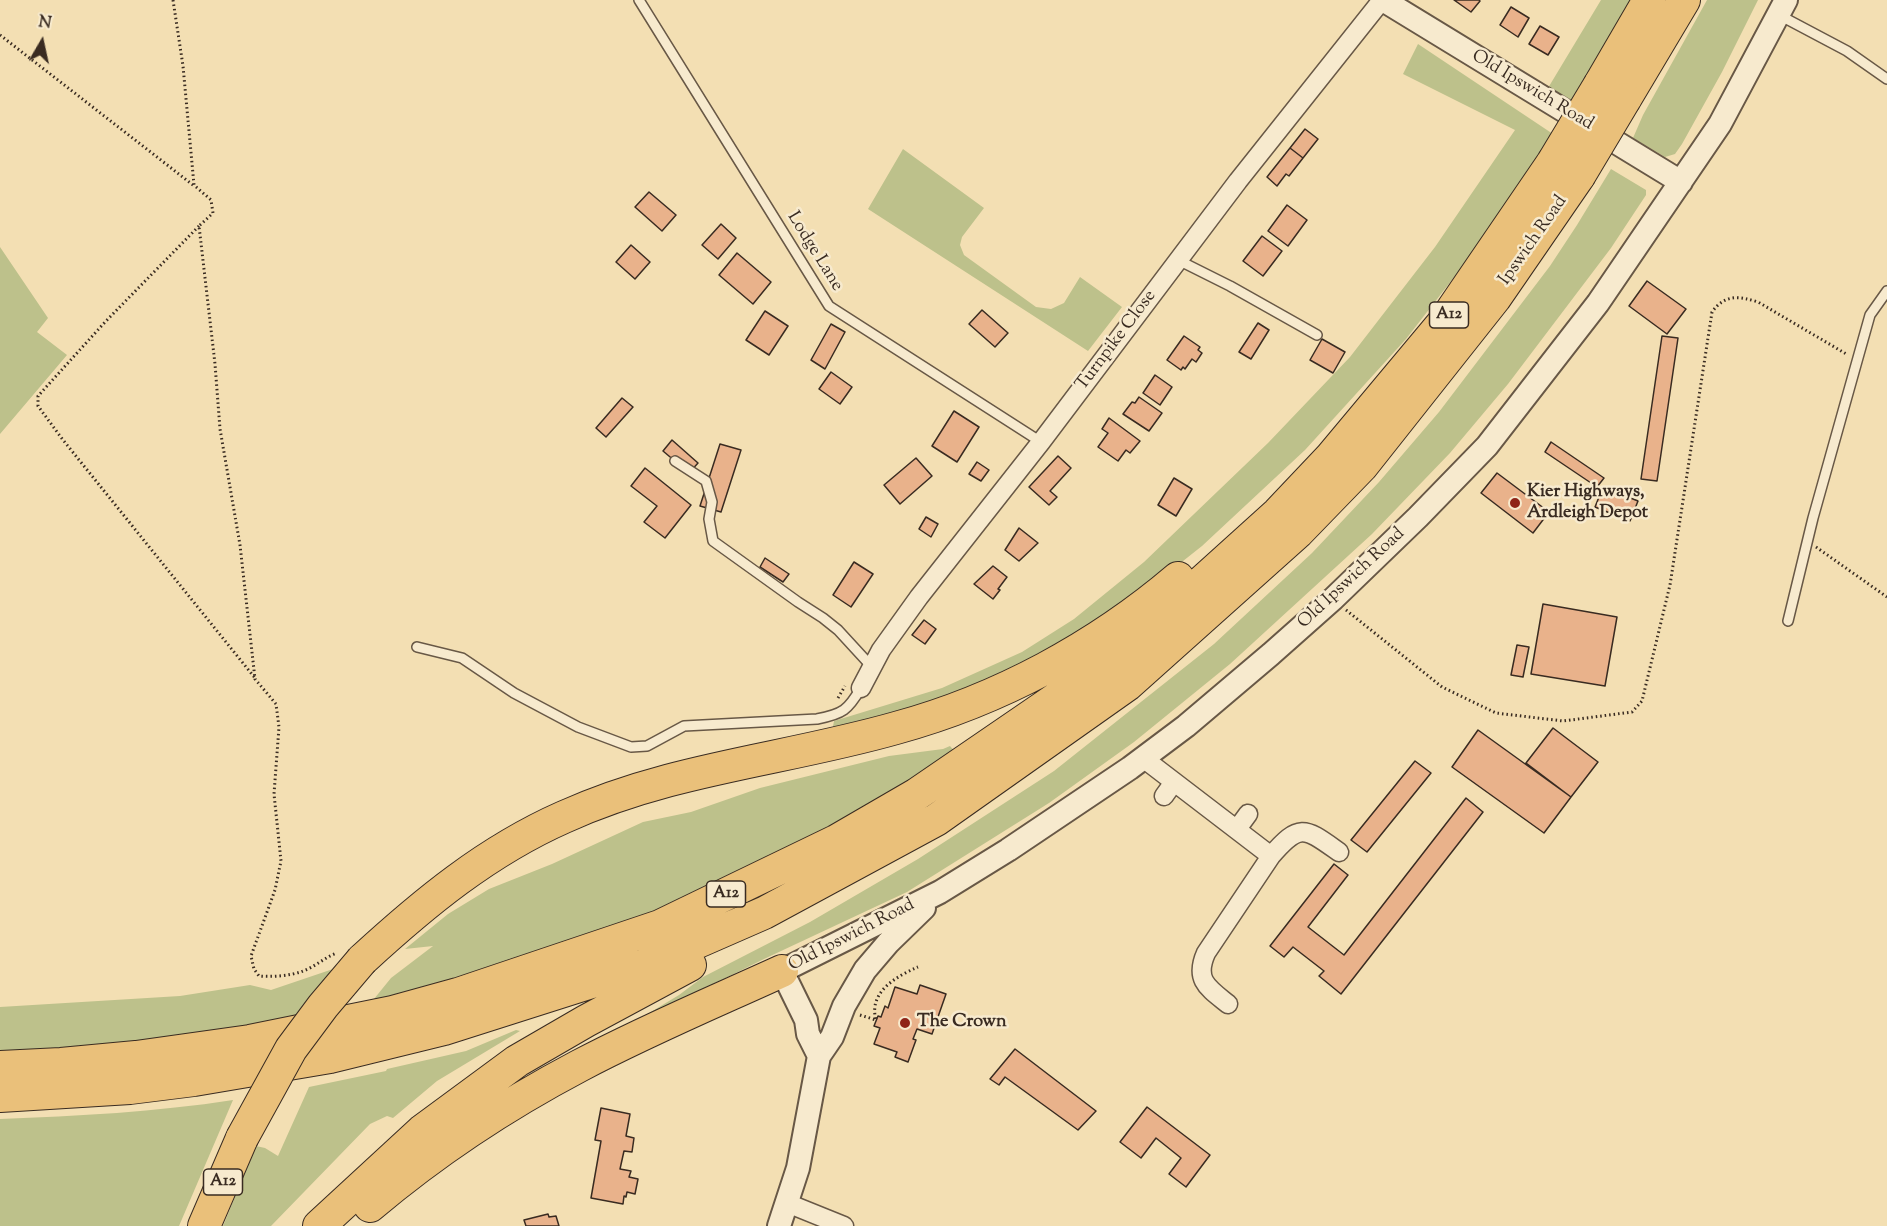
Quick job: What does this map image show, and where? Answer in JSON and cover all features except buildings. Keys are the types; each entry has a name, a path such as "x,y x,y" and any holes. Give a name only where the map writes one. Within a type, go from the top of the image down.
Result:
{"highway":[{"name":"Ipswich Road","path":"1612,92 1649,0"},
{"name":"Ipswich Road","path":"764,913 936,820 1127,685 1298,532 1362,466 1495,297 1612,92 1684,0"},
{"name":"Ipswich Road","path":"1331,458 1566,169"},
{"name":"A12","path":"204,1226 242,1138 277,1072 323,1006 350,956 474,867 529,833 573,813 665,780 829,745 931,718 1036,673 1116,625 1161,592 1232,534 1286,484 1331,458"},
{"name":"A12","path":"0,1066 61,1064 159,1054 250,1041 328,1026 393,1012 458,994 660,926 836,841 917,794 1123,653 1278,513 1331,458"},
{"name":"A12","path":"0,1096 130,1088 194,1080 330,1057 394,1042 444,1029 645,965 764,913"},
{"name":"A12","path":"319,1226 422,1131 518,1060 728,945 764,913"},
{"path":"345,1226 405,1177 512,1104 579,1066 782,971"}],"street":[{"name":"Turnpike Close","path":"861,688 881,650 919,597 1041,442 1238,181 1382,0"},
{"name":"Old Ipswich Road","path":"1382,0 1681,182"},
{"name":"Old Ipswich Road","path":"819,1056 808,1034 802,1011 782,971 940,892 1068,810 1186,726 1333,599 1487,446 1598,303 1720,123 1783,8"},
{"path":"1143,758 1169,789 1238,829 1271,856"},
{"path":"1238,829 1248,814"},
{"path":"1228,1004 1204,983 1201,964 1271,856 1284,841 1295,833 1307,832 1339,852"},
{"name":"Old Ipswich Road","path":"780,1226 798,1168 819,1056 832,1037 842,1010 856,983 873,960 940,892"},
{"path":"787,1203 844,1226"}],"lane":[{"name":"Lodge Lane","path":"639,0 829,306 1041,442"},
{"path":"1783,8 1887,79"},
{"path":"1179,260 1317,335"},
{"path":"1788,621 1870,315 1887,291"},
{"path":"675,461 706,481 712,502 709,519 713,541 823,618 838,630 872,667"},
{"path":"417,647 462,658 514,693 569,722 631,747 647,746 684,726 817,719 836,715 845,711 861,688"}],"path":[{"path":"173,0 183,66 194,185"},
{"path":"0,35 211,200 213,213 106,321 38,396 38,406 276,704 279,727 274,794 280,861 275,890 250,956 254,969 259,976 272,977 303,971 328,956 350,956"},
{"path":"199,226 220,429 240,546 255,679"},
{"path":"1333,599 1442,687 1496,713 1563,721 1632,711 1642,701 1670,585 1712,312 1718,303 1727,298 1748,298 1857,360"},
{"path":"1808,541 1887,597"},
{"path":"842,1010 876,1020 877,1002 881,992 891,981 918,967"}],"green space":[{"path":"1601,0 1631,0 1570,102 1548,88"},
{"path":"1707,0 1758,0 1682,144 1675,154 1665,157 1633,138 1643,115"},
{"path":"1418,44 1553,134 1469,258 1406,339 1305,450 1202,546 1130,603 996,680 832,732 834,721 942,688 1022,652 1074,619 1144,562 1268,443 1350,357 1435,247 1515,130 1403,74"},
{"path":"903,149 984,208 962,237 960,245 964,255 1036,307 1051,309 1064,303 1080,277 1122,307 1088,351 868,209"},
{"path":"1611,169 1646,190 1646,195 1611,248 1508,384 1450,453 1372,534 1230,664 1134,742 1049,803 907,892 764,959 621,1030 679,995 703,977 810,922 918,859 1054,771 1214,644 1312,553 1379,482 1439,412 1550,266"},
{"path":"0,247 48,318 37,332 67,355 0,434"},
{"path":"950,746 956,753 798,852 450,994 361,1015 391,978 433,946 405,949 448,914 489,889 552,864 643,822 691,812 760,788 889,756 943,749"},
{"path":"336,968 284,1031 0,1055 0,1007 180,996 250,985 271,990"},
{"path":"516,1030 520,1031 437,1081 393,1118 387,1116 370,1124 271,1226 223,1226 256,1146 265,1148 278,1156 309,1087 466,1051"},
{"path":"233,1100 179,1226 0,1226 0,1119 117,1113"}],"place":[{"name":"Kier Highways, Ardleigh Depot","path":"1515,503"},
{"name":"The Crown","path":"905,1023"}]}
